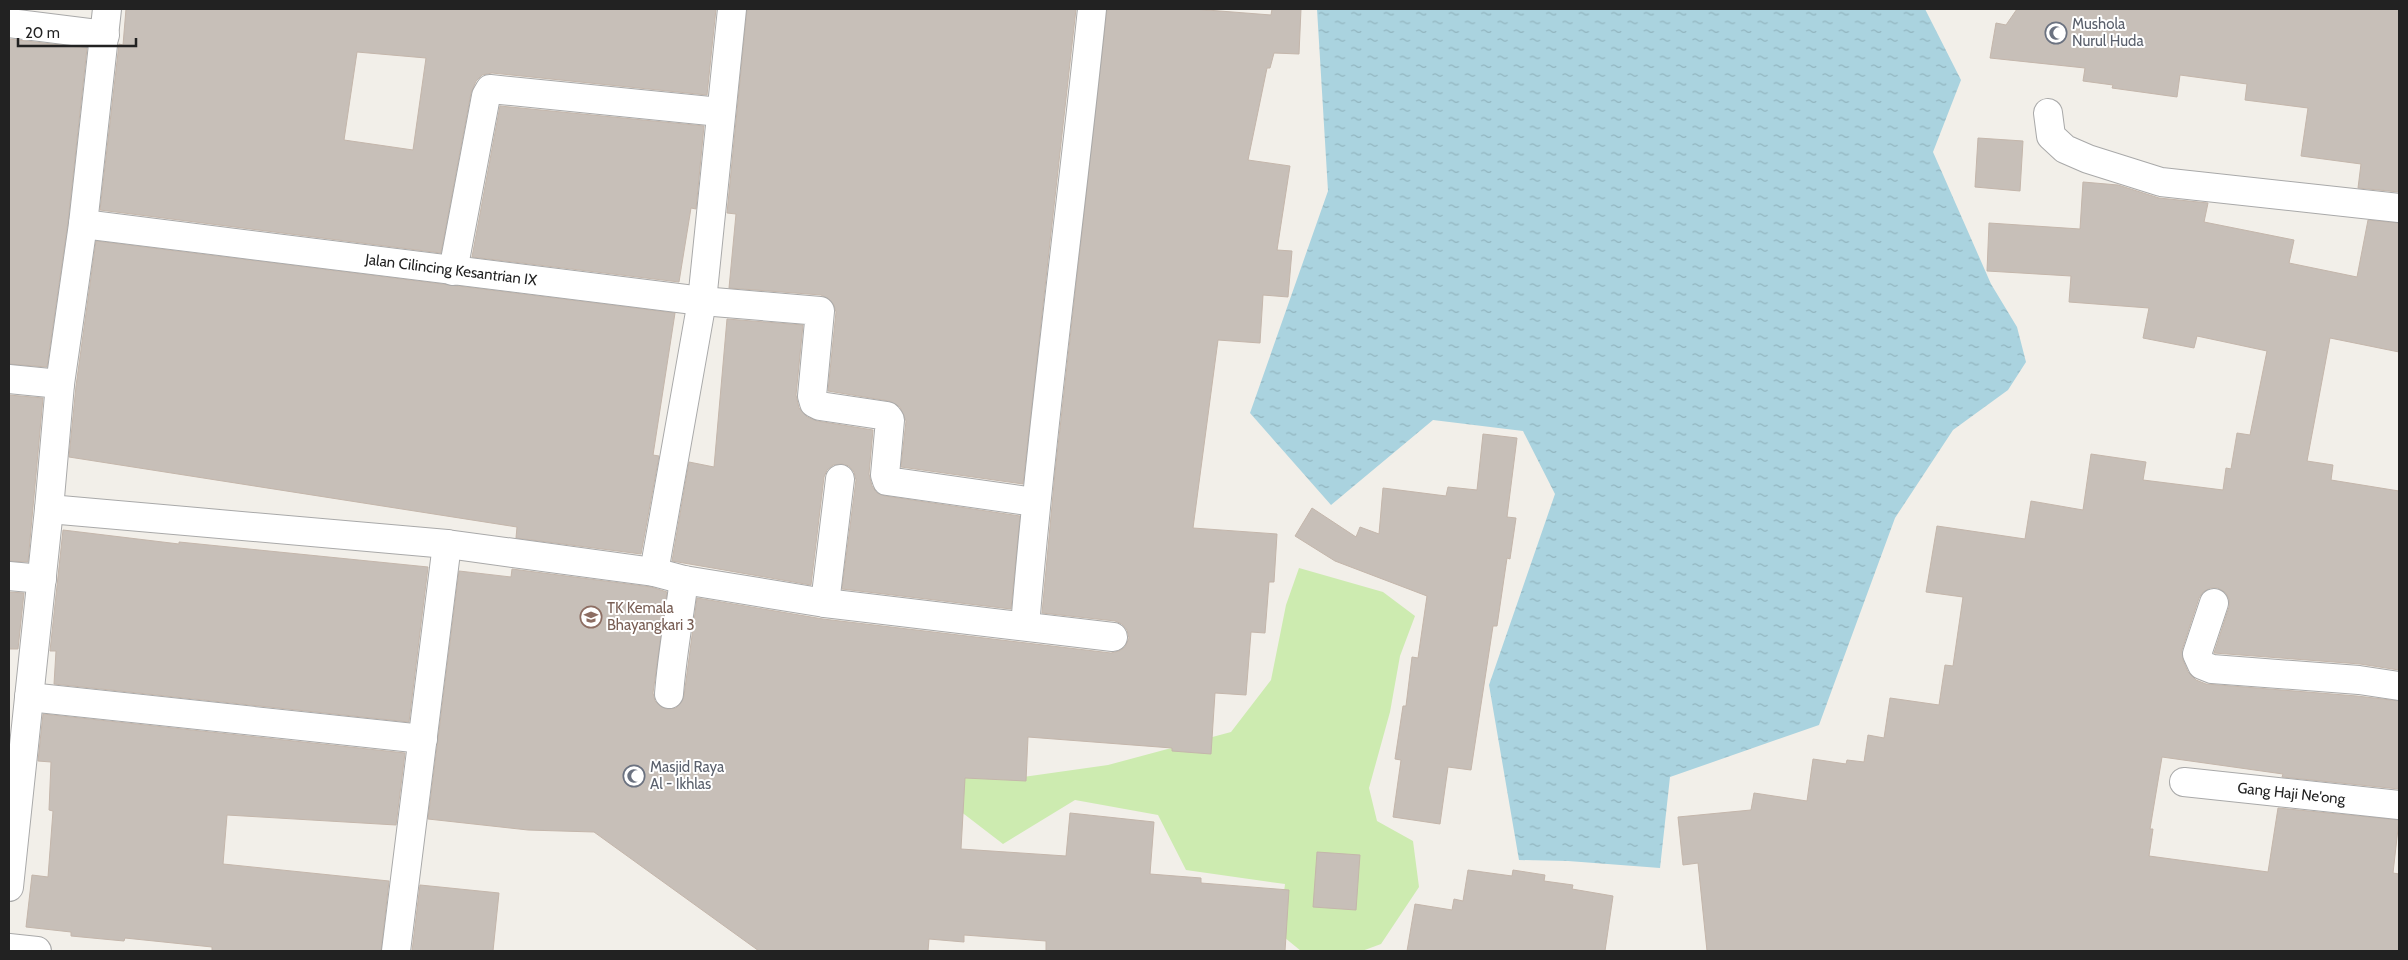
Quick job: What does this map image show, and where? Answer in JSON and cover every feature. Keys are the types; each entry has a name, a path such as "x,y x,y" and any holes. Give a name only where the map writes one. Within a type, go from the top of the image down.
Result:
{"street":[{"path":"654,572 702,301 732,9"},
{"path":"1025,626 1035,502 1092,9"},
{"path":"9,23 106,22 83,224 60,384 50,509 9,886"},
{"path":"453,271 486,96 490,89 720,112"},
{"path":"2048,113 2051,136 2065,149 2088,159 2161,182 2399,208"},
{"name":"Jalan Cilincing Kesantrian IX","path":"83,224 702,301 820,311 812,396 814,403 820,406 887,416 890,420 885,475 887,481 1035,502"},
{"path":"9,379 60,384"},
{"path":"825,603 840,479"},
{"path":"50,509 447,544 654,572 684,580 825,603 1113,637"},
{"path":"396,951 447,544"},
{"path":"9,576 42,579"},
{"path":"669,694 672,652 676,642 684,580"},
{"path":"2214,603 2197,654 2202,665 2212,669 2359,680 2399,686"},
{"path":"29,697 423,739"},
{"name":"Gang Haji Ne'ong","path":"2184,782 2399,805"},
{"path":"9,948 37,951"}],"green space":[{"path":"1299,568 1383,592 1415,616 1400,656 1390,712 1369,788 1377,821 1413,841 1419,887 1381,944 1362,951 1301,951 1279,933 1285,884 1186,870 1158,815 1075,800 1003,844 882,751 1008,779 1108,765 1231,732 1271,680 1286,605"}],"water":[{"path":"1317,9 1925,9 1961,80 1933,152 1991,284 2017,327 2026,362 2008,390 1953,430 1895,518 1819,725 1670,777 1660,868 1568,861 1519,860 1489,685 1555,494 1523,431 1433,420 1331,505 1250,413 1328,191"}],"building":[{"path":"126,9 716,9 707,95 492,73 482,75 476,81 471,93 441,253 100,210 119,44 123,45","holes":["357,52 426,58 413,150 344,140"]},
{"path":"747,9 1076,9 1023,484 901,467 906,421 900,407 889,401 828,391 836,312 834,305 829,299 821,295 729,288 736,214 727,213"},
{"path":"1107,9 1194,9 1271,15 1272,9 1301,9 1299,54 1274,53 1270,68 1267,68 1248,160 1290,166 1277,250 1292,251 1288,297 1263,295 1260,343 1218,340 1193,528 1277,534 1274,582 1269,582 1265,633 1251,632 1246,695 1215,693 1211,754 1172,751 1172,748 1028,737 1026,781 965,778 961,849 1066,856 1070,813 1154,822 1150,874 1201,878 1201,883 1289,890 1285,951 1046,951 1046,941 964,935 964,942 929,939 928,951 759,951 594,832 528,830 428,819 459,571 511,577 512,569 651,587 667,592 653,693 655,701 667,709 676,708 684,696 697,598 823,619 1111,653 1125,647 1129,638 1127,630 1122,624 1115,621 1042,613 1055,473"},
{"path":"2017,9 2399,9 2399,192 2358,188 2361,164 2301,156 2308,108 2245,100 2247,84 2180,75 2177,97 2112,88 2113,85 2083,81 2085,68 1990,58 1996,23 2006,25"},
{"path":"9,39 87,48 68,222 47,367 9,364"},
{"path":"500,106 704,126 696,209 691,208 679,282 472,257"},
{"path":"1978,138 2023,141 2020,191 1975,187"},
{"path":"2083,182 2118,185 2159,198 2208,203 2204,222 2294,240 2289,263 2357,277 2368,220 2399,223 2399,352 2330,338 2307,461 2333,465 2331,480 2399,491 2399,670 2360,664 2214,653 2229,607 2229,599 2226,593 2218,588 2210,588 2203,592 2199,598 2182,650 2183,660 2188,672 2196,680 2206,684 2399,701 2399,789 2282,777 2283,774 2162,757 2150,829 2153,829 2149,856 2268,872 2278,808 2399,820 2393,873 2399,874 2399,951 1707,951 1698,863 1683,865 1678,817 1751,810 1754,793 1807,801 1813,759 1846,764 1847,760 1864,762 1868,735 1884,738 1890,698 1939,705 1945,665 1953,666 1963,597 1926,592 1937,526 2025,539 2031,501 2083,510 2091,454 2146,462 2143,480 2223,490 2226,468 2231,469 2237,433 2250,435 2267,351 2197,336 2194,348 2143,338 2149,308 2069,302 2071,276 1987,271 1989,223 2080,229"},
{"path":"96,241 675,313 653,455 659,456 641,554 516,538 517,527 69,457 76,386"},
{"path":"727,319 803,325 796,395 799,408 807,417 817,421 873,430 869,474 872,486 877,493 885,496 1020,516 1011,609 842,589 856,480 854,472 849,466 842,464 833,465 827,470 824,477 811,585 672,561 689,462 714,467"},
{"path":"9,395 43,398 28,562 9,561"},
{"path":"1483,434 1517,438 1507,517 1516,518 1510,559 1507,558 1497,626 1493,626 1471,770 1448,767 1440,824 1393,817 1401,760 1395,759 1403,706 1406,706 1412,657 1418,658 1427,596 1335,561 1295,536 1312,508 1356,537 1360,527 1379,534 1383,488 1446,496 1448,487 1477,490"},
{"path":"63,530 179,544 179,542 428,567 409,722 54,684 56,651 50,651"},
{"path":"9,592 24,593 18,649 9,649"},
{"path":"43,714 405,753 396,825 227,815 223,864 389,881 381,951 212,951 212,947 125,938 124,941 71,936 71,932 26,927 32,875 48,877 53,811 49,810 51,762 38,761"},
{"path":"1317,852 1360,855 1356,910 1313,907"},
{"path":"1468,870 1512,876 1513,870 1545,875 1544,881 1573,885 1572,889 1613,896 1605,951 1407,951 1415,904 1452,910 1454,899 1463,901"},
{"path":"420,885 499,893 493,951 412,951"}],"place":[{"name":"Mushola Nurul Huda","path":"2056,33"},
{"name":"TK Kemala Bhayangkari 3","path":"591,617"},
{"name":"Masjid Raya Al - Ikhlas","path":"634,776"}]}
